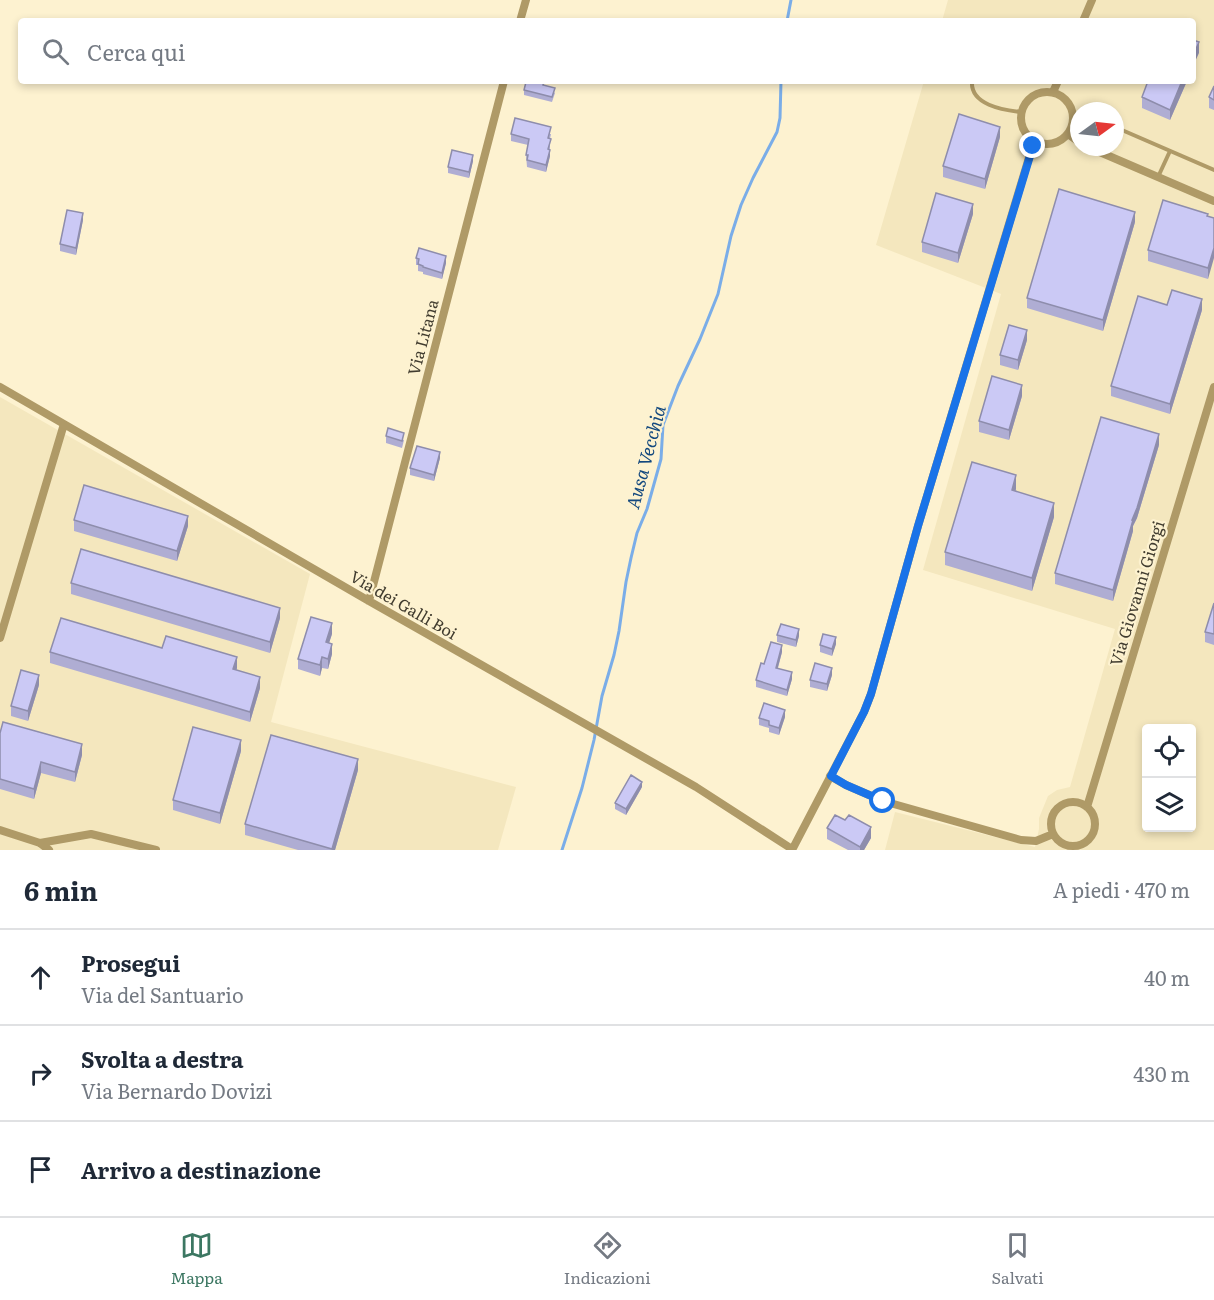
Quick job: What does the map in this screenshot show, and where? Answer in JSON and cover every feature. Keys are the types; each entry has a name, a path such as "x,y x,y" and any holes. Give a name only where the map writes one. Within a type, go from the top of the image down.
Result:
{"street":[{"path":"521,18 526,0"},
{"path":"1084,18 1092,0"},
{"name":"Via Litana","path":"369,601 503,84"},
{"path":"1053,92 1057,84"},
{"path":"1053,92 1064,97 1071,106 1073,124 1068,134 1060,141 1050,144 1039,143 1023,129 1021,112 1025,103 1033,95 1053,92"},
{"path":"792,849 864,712 871,694 918,526 1034,141"},
{"path":"1109,156 1214,201"},
{"name":"Via dei Galli Boi","path":"0,387 720,801 792,849"},
{"name":"Via Giovanni Giorgi","path":"1087,807 1214,387"},
{"path":"0,638 64,424"},
{"path":"831,776 883,801 1021,840 1036,841 1053,834"},
{"path":"1066,803 1081,803 1087,807 1095,818 1095,825 1094,831 1086,842 1068,846 1057,839 1051,827 1055,812 1066,803"},
{"path":"0,830 40,843 49,850"},
{"path":"40,843 91,834 156,850"},
{"path":"1086,842 1095,850"}],"lane":[{"path":"972,84 973,91 979,99 997,108 1021,112"},
{"path":"1124,131 1214,170"},
{"path":"1158,177 1170,151"}],"shaded area":[{"path":"948,0 1214,0 1214,850 885,850 895,812 1035,847 1039,818 1048,796 1057,790 1070,787 1115,629 923,570 1001,294 876,245 923,84 1196,84 1196,18 943,18"},
{"path":"0,397 310,574 271,722 516,787 498,850 0,850"}],"building":[{"path":"526,84 543,84 555,88 552,97 524,90"},
{"path":"1147,84 1181,84 1170,110 1142,97"},
{"path":"1214,86 1214,100 1209,97"},
{"path":"959,114 1000,127 985,179 943,166"},
{"path":"515,118 551,127 548,138 551,139 548,149 550,150 546,165 527,160 529,139 511,134"},
{"path":"452,150 473,155 469,172 448,167"},
{"path":"1059,189 1135,212 1103,320 1027,298"},
{"path":"936,193 973,204 958,253 922,242"},
{"path":"1163,200 1214,218 1214,248 1208,268 1148,250"},
{"path":"67,210 83,213 76,248 60,244"},
{"path":"419,248 446,256 442,273 418,264 419,259 416,258"},
{"path":"1172,290 1202,299 1170,404 1111,386 1138,296 1167,305"},
{"path":"1009,325 1027,330 1018,360 1000,355"},
{"path":"992,376 1022,385 1009,430 979,421"},
{"path":"1101,417 1159,434 1113,590 1055,573"},
{"path":"388,428 404,433 402,441 386,436"},
{"path":"417,446 440,452 434,475 410,468"},
{"path":"972,462 1016,475 1012,490 1054,503 1032,578 945,552"},
{"path":"84,485 188,516 177,551 74,520"},
{"path":"81,549 280,608 270,642 71,583"},
{"path":"1214,603 1214,634 1205,632"},
{"path":"311,617 332,623 326,642 332,644 328,659 322,657 320,665 298,659"},
{"path":"61,618 162,648 166,636 237,657 233,669 260,677 250,712 50,652"},
{"path":"781,624 799,629 796,640 777,635"},
{"path":"823,634 836,637 832,649 820,645"},
{"path":"771,642 782,645 776,668 792,672 787,690 756,680"},
{"path":"815,663 832,668 827,684 810,680"},
{"path":"21,670 39,675 28,711 11,706"},
{"path":"764,703 785,710 779,728 759,718"},
{"path":"3,722 82,744 75,772 41,762 34,789 0,779 0,733"},
{"path":"193,727 241,740 220,813 173,800"},
{"path":"271,735 358,759 332,849 245,824"},
{"path":"631,775 642,782 626,809 615,803"},
{"path":"835,815 845,820 849,815 871,827 860,847 827,828"}],"waterway":[{"name":"Ausa Vecchia","path":"788,18 791,0"},
{"name":"Ausa Vecchia","path":"562,850 582,788 594,740 602,696 619,631 626,582 637,533 647,509 661,459 663,425 718,294 731,236 741,205 777,132 780,118 781,84"}],"route":[{"path":"883,801 831,776 871,694 918,526 1033,146"}]}
